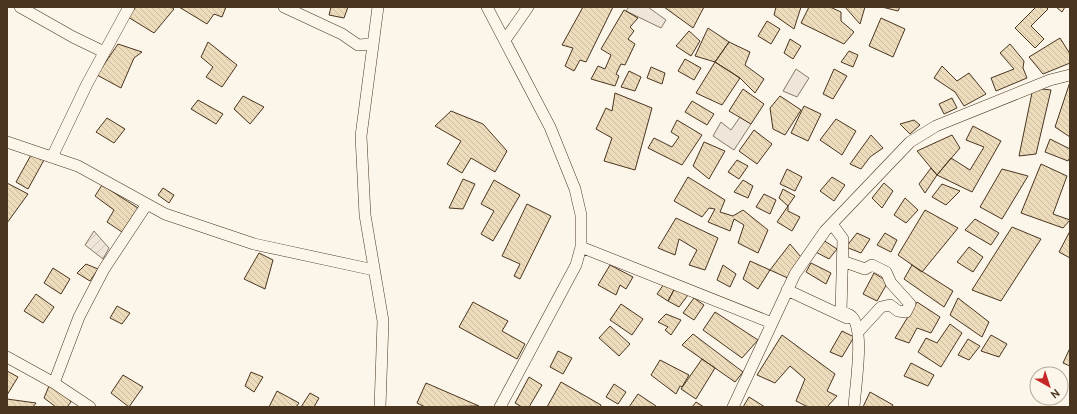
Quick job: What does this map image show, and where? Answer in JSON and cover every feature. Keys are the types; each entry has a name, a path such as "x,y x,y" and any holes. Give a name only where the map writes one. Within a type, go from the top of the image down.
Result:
{"street":[{"path":"20,7 73,37 104,52"},
{"path":"52,157 104,52 129,7"},
{"path":"284,7 342,34 358,45 372,44"},
{"path":"378,7 361,136 365,215 383,321 380,407"},
{"path":"487,7 550,127 576,189 581,215 581,247 576,265 500,407"},
{"path":"505,40 528,7"},
{"path":"733,407 795,274 832,224 910,142 936,126 1050,80 1070,75"},
{"path":"7,142 78,166 165,214 254,244 374,270"},
{"path":"54,383 79,317 104,269 147,204"},
{"path":"832,224 843,239 841,312 852,317 856,327 854,407"},
{"path":"581,247 772,323"},
{"path":"842,261 865,269 872,265 886,272 891,283 910,304 906,312 898,311 890,306 881,307 856,327"},
{"path":"787,290 856,327"},
{"path":"7,357 54,383 90,407"}],"shaded area":[{"path":"629,7 648,7 666,20 661,28 626,11"},
{"path":"796,69 809,78 797,97 783,91"},
{"path":"740,117 751,124 734,150 713,136 721,122 731,130"},
{"path":"94,231 109,248 103,259 85,245"}],"building":[{"path":"136,7 171,7 174,9 154,33 128,17"},
{"path":"179,7 226,7 222,17 214,14 207,24"},
{"path":"331,7 348,7 344,18 329,15"},
{"path":"583,7 613,7 586,62 580,60 574,71 565,66 573,48 562,45"},
{"path":"664,7 704,7 693,28"},
{"path":"776,7 801,7 794,29 774,15"},
{"path":"809,7 830,7 841,12 841,21 854,32 844,44 801,23"},
{"path":"845,7 865,7 860,24"},
{"path":"882,7 900,7 898,11"},
{"path":"1036,7 1046,7 1048,9 1031,26 1044,39 1035,48 1015,28"},
{"path":"1056,7 1065,7 1062,12"},
{"path":"624,10 638,18 630,27 634,31 628,39 635,44 625,65 621,64 616,74 619,76 615,86 591,79 598,66 605,69 611,55 601,49"},
{"path":"881,18 905,29 893,57 869,46"},
{"path":"767,21 780,29 771,44 758,36"},
{"path":"708,28 729,42 715,62 695,56"},
{"path":"689,31 700,41 691,56 676,46"},
{"path":"1060,38 1070,54 1070,63 1043,74 1029,57"},
{"path":"790,39 801,46 793,59 784,53"},
{"path":"208,42 237,65 222,87 206,77 213,67 201,57"},
{"path":"729,42 750,52 745,65 764,79 755,93 740,78 715,62"},
{"path":"118,44 142,52 134,58 121,88 97,75"},
{"path":"1010,44 1024,61 1023,68 1027,78 996,91 991,78 1014,69 1000,53"},
{"path":"849,51 858,55 853,67 841,62"},
{"path":"685,59 701,68 694,80 678,71"},
{"path":"715,62 740,78 722,105 696,93"},
{"path":"942,66 957,81 969,73 986,94 964,106 955,92 934,78"},
{"path":"651,67 665,73 662,84 647,78"},
{"path":"834,69 847,76 833,99 823,94"},
{"path":"629,71 641,77 635,91 621,87"},
{"path":"1070,82 1070,137 1055,127"},
{"path":"1033,88 1051,90 1036,154 1019,156"},
{"path":"743,89 764,104 751,124 729,111"},
{"path":"615,93 652,108 635,170 604,161 612,138 596,129 606,108 612,111"},
{"path":"243,96 264,107 250,124 234,109"},
{"path":"780,96 801,110 785,135 773,129 770,108"},
{"path":"952,98 957,108 944,114 939,104"},
{"path":"198,100 223,114 216,124 191,109"},
{"path":"692,101 714,114 707,125 685,112"},
{"path":"804,106 821,114 808,141 791,133"},
{"path":"451,111 483,124 507,151 495,172 471,158 462,173 447,164 461,141 435,126"},
{"path":"107,118 125,129 114,143 96,132"},
{"path":"836,119 856,131 842,155 820,140"},
{"path":"677,120 702,135 682,165 648,148 654,138 672,147 679,137 671,132"},
{"path":"914,120 920,125 910,134 900,124"},
{"path":"973,126 1001,141 972,192 937,175 951,158 970,170 984,147 966,140"},
{"path":"754,130 772,144 757,164 739,151"},
{"path":"871,135 883,148 870,157 861,169 850,164"},
{"path":"952,135 960,148 937,175 917,151"},
{"path":"1050,139 1070,149 1070,157 1068,161 1045,152"},
{"path":"704,142 725,151 709,179 693,166"},
{"path":"31,155 44,160 28,189 16,182"},
{"path":"737,160 748,166 739,179 728,172"},
{"path":"1041,164 1067,176 1053,214 1070,220 1063,228 1021,213"},
{"path":"931,168 937,175 925,193 919,184"},
{"path":"787,169 802,177 795,191 780,184"},
{"path":"1002,169 1028,176 1002,219 980,207"},
{"path":"688,177 725,200 720,212 733,216 743,210 768,230 758,253 738,243 744,225 734,219 730,231 708,222 715,209 709,208 702,217 674,201"},
{"path":"832,177 845,185 834,201 820,191"},
{"path":"463,179 475,184 463,209 449,208"},
{"path":"494,180 520,195 493,241 481,234 494,211 481,204"},
{"path":"743,180 753,186 748,198 734,192"},
{"path":"7,183 28,194 7,223"},
{"path":"884,183 893,191 882,208 872,198"},
{"path":"942,184 960,191 946,205 932,197"},
{"path":"102,185 138,208 122,232 107,222 114,210 95,196"},
{"path":"163,188 174,195 169,203 158,195"},
{"path":"783,189 795,196 788,206 779,198"},
{"path":"764,194 776,200 770,214 756,207"},
{"path":"905,198 918,210 906,223 894,215"},
{"path":"527,204 551,216 520,279 514,276 520,264 502,256"},
{"path":"788,206 788,211 800,217 792,231 777,222"},
{"path":"925,210 958,228 922,272 898,255"},
{"path":"676,218 718,238 705,270 689,265 697,250 679,239 675,255 658,248"},
{"path":"975,219 999,233 991,245 965,230"},
{"path":"1012,227 1041,239 1001,301 972,290"},
{"path":"1070,231 1070,258 1059,252"},
{"path":"857,233 870,239 861,253 846,247"},
{"path":"885,233 897,240 891,252 877,245"},
{"path":"820,238 837,249 829,259 812,250"},
{"path":"790,244 801,257 792,280 770,270"},
{"path":"969,247 983,257 973,272 957,262"},
{"path":"259,253 273,260 265,289 244,279"},
{"path":"750,261 770,270 758,289 743,279"},
{"path":"811,263 831,273 826,284 806,272"},
{"path":"86,264 98,269 90,281 77,273"},
{"path":"610,265 633,277 626,289 620,285 616,295 598,285"},
{"path":"723,265 736,274 730,287 717,280"},
{"path":"912,265 953,291 944,307 904,279"},
{"path":"53,268 70,279 61,294 44,283"},
{"path":"874,273 888,282 877,301 863,294"},
{"path":"666,281 675,288 668,301 657,294"},
{"path":"675,288 688,295 679,307 668,301"},
{"path":"36,294 54,307 43,323 24,311"},
{"path":"694,298 704,305 694,320 683,313"},
{"path":"958,298 989,322 982,337 950,315"},
{"path":"473,302 508,321 502,331 525,344 517,359 459,327"},
{"path":"917,302 940,317 931,333 917,328 909,343 895,338"},
{"path":"621,304 643,319 632,335 610,320"},
{"path":"117,306 130,313 122,324 110,318"},
{"path":"715,312 758,340 742,358 703,330"},
{"path":"666,314 681,320 671,335 665,330 668,327 658,322"},
{"path":"950,324 962,333 941,367 918,352 926,338 937,343"},
{"path":"610,326 630,344 619,356 599,338"},
{"path":"842,331 854,337 842,357 830,352"},
{"path":"693,334 743,372 735,382 682,345"},
{"path":"782,335 835,374 827,391 837,396 827,407 808,407 796,401 805,379 790,366 775,383 757,375"},
{"path":"991,335 1007,344 999,357 981,351"},
{"path":"968,339 980,346 969,360 958,355"},
{"path":"1070,348 1070,366 1063,363"},
{"path":"558,351 572,358 563,374 550,367"},
{"path":"702,359 715,368 696,399 681,389"},
{"path":"660,360 689,375 682,387 680,386 676,394 651,375"},
{"path":"911,363 934,375 928,386 904,376"},
{"path":"7,371 18,377 7,395"},
{"path":"251,372 263,377 254,392 245,386"},
{"path":"123,375 143,387 129,407 111,393"},
{"path":"529,377 542,385 529,407 522,407 515,403"},
{"path":"561,382 601,405 600,407 547,407"},
{"path":"426,383 479,406 425,407 417,403"},
{"path":"614,384 626,392 618,404 606,397"},
{"path":"49,386 60,387 71,402 67,407 56,407 44,398"},
{"path":"277,391 299,403 296,407 269,407"},
{"path":"870,392 893,405 892,407 863,407"},
{"path":"310,393 319,398 314,407 301,407"},
{"path":"638,394 656,406 629,407"},
{"path":"749,397 765,407 743,407"},
{"path":"7,399 36,403 33,407 7,407"},
{"path":"696,402 704,407 692,407"}]}
